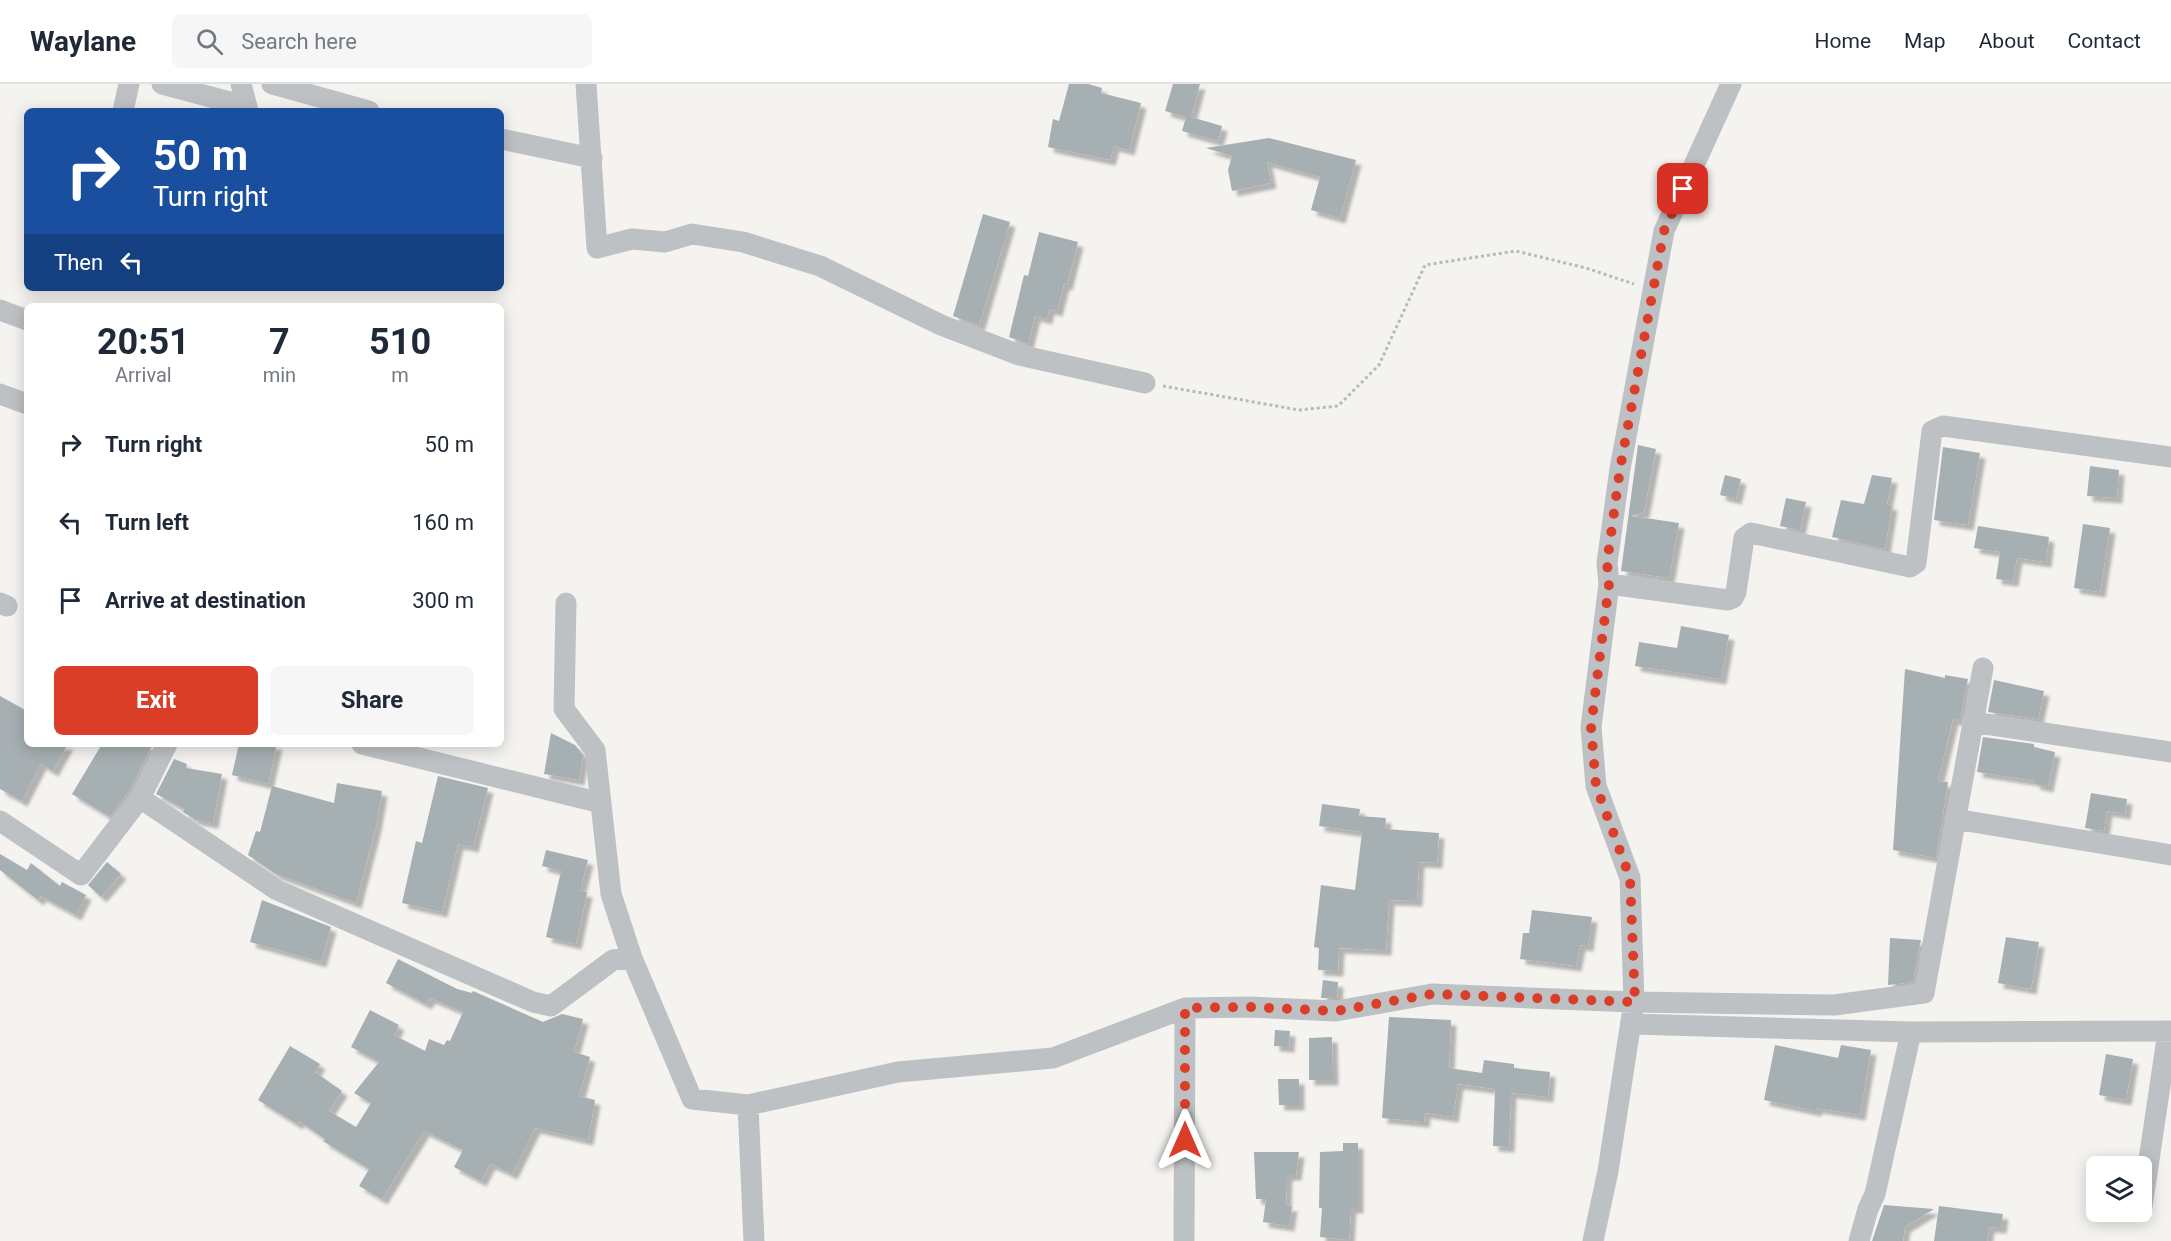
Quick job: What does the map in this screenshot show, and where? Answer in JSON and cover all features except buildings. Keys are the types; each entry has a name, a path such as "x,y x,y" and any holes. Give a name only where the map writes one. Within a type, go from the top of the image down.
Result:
{"street":[{"path":"124,108 129,84"},
{"path":"162,84 244,108"},
{"path":"242,84 247,108"},
{"path":"272,84 358,108"},
{"path":"586,84 597,248 632,239 665,242 692,234 743,242 820,266 941,325 1019,355 1145,383"},
{"path":"1593,1241 1608,1172 1635,1002 1630,878 1596,786 1591,727 1609,584 1607,563 1620,469 1664,231 1731,84"},
{"path":"504,140 592,158"},
{"path":"0,310 24,319"},
{"path":"0,394 24,403"},
{"path":"1609,584 1722,599 1733,598 1743,538 1751,533 1910,567 1916,563 1932,431 1943,426 2171,457"},
{"path":"566,603 564,709 595,750 611,894 632,958 692,1099 748,1105 898,1072 1053,1058 1185,1008 1250,1007 1336,1011 1432,994 1635,1002 1834,1005 1924,993 1983,668"},
{"path":"1972,722 2171,752"},
{"path":"0,821 81,875 140,798 166,747"},
{"path":"374,747 601,802"},
{"path":"140,798 277,890 533,1002 551,1006 614,960 632,958"},
{"path":"1955,819 2171,855"},
{"path":"1184,1241 1185,1008"},
{"path":"1632,1024 1911,1032 2170,1031 2150,1156"},
{"path":"1859,1241 1875,1194 1911,1032"},
{"path":"748,1105 754,1241"}],"path":[{"path":"1145,383 1299,410 1338,406 1379,365 1425,265 1516,251 1586,268 1653,290"}],"route":[{"path":"1185,1140 1185,1008 1250,1007 1336,1011 1432,994 1533,996 1635,1002 1630,878 1596,786 1591,727 1609,584 1607,563 1620,469 1664,231 1683,189"}]}
